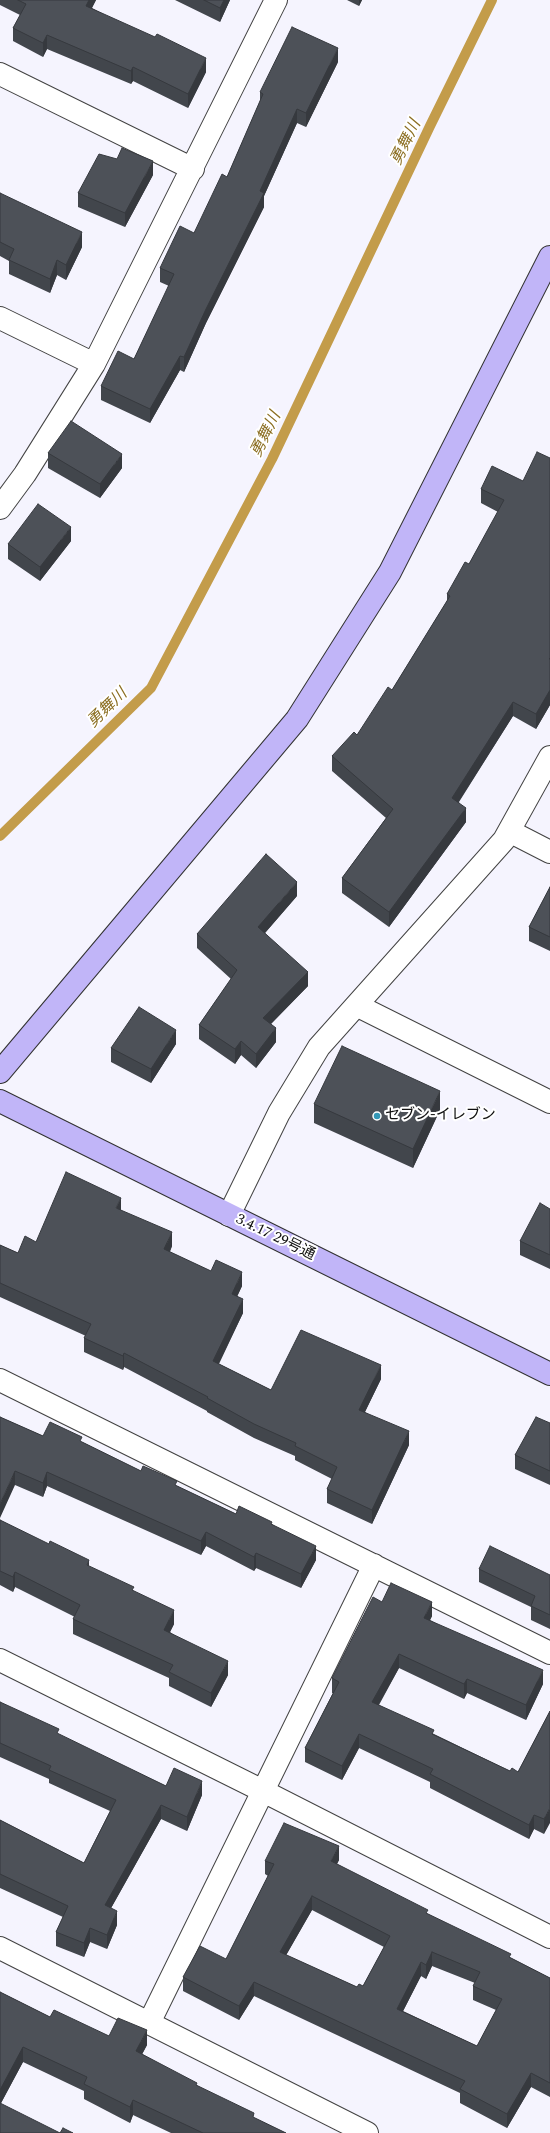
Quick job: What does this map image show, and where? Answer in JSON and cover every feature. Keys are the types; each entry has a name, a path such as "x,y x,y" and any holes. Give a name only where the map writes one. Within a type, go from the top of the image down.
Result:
{"street":[{"path":"0,508 25,474 94,364 193,169 276,0"},
{"path":"0,74 193,169"},
{"path":"0,1072 297,719 390,572 550,257"},
{"path":"0,318 94,364"},
{"path":"229,1215 279,1113 319,1047 358,1006 499,846 509,831 550,757"},
{"path":"509,831 550,852"},
{"path":"358,1006 550,1102"},
{"name":"3.4.17 29号通","path":"0,1101 550,1374"},
{"path":"0,1380 550,1653"},
{"path":"149,2023 374,1565"},
{"path":"0,1660 263,1791 550,1937"},
{"path":"0,1948 367,2133"}],"building":[{"path":"18,0 89,0 86,6 155,37 157,34 206,58 188,94 133,67 131,71 47,35 43,43 13,28 26,4"},
{"path":"204,0 224,0 220,8"},
{"path":"292,27 338,48 306,113 297,109 260,191 264,193 206,309 184,357 180,356 150,409 101,386 118,351 134,359 174,274 160,268 180,226 194,233 222,174 227,177 263,94 260,92"},
{"path":"122,148 153,161 125,213 78,193 99,154 117,159"},
{"path":"0,193 82,232 66,265 57,260 50,279 9,260 14,249 0,242"},
{"path":"71,421 122,454 100,484 48,453"},
{"path":"537,452 550,458 550,690 536,714 513,702 452,798 466,808 389,912 342,878 393,809 332,756 354,732 357,735 388,687 392,690 450,596 447,594 465,562 469,564 504,500 481,489 492,466 523,481"},
{"path":"38,504 71,527 40,567 8,544"},
{"path":"266,854 297,882 258,927 308,972 263,1018 276,1028 256,1054 241,1041 235,1049 199,1025 237,970 197,934"},
{"path":"550,887 550,937 529,927"},
{"path":"139,1007 176,1030 151,1069 111,1048"},
{"name":"セブン-イレブン","path":"342,1046 440,1091 413,1149 314,1104"},
{"path":"66,1172 121,1198 116,1208 172,1232 164,1249 211,1271 216,1260 242,1272 232,1294 243,1299 213,1361 271,1390 301,1330 381,1365 359,1410 409,1431 372,1510 327,1489 337,1467 295,1446 296,1443 254,1424 207,1398 208,1397 124,1353 123,1356 84,1338 91,1324 0,1283 0,1245 18,1253 25,1236 36,1242"},
{"path":"540,1203 550,1209 550,1255 520,1241"},
{"path":"0,1417 43,1436 50,1422 82,1437 80,1441 141,1471 143,1466 177,1481 175,1485 236,1514 239,1506 272,1522 271,1524 316,1546 301,1574 256,1553 254,1557 206,1532 201,1541 47,1472 43,1483 15,1471 0,1504"},
{"path":"536,1417 550,1423 550,1471 515,1455"},
{"path":"0,1520 49,1544 50,1541 89,1560 87,1565 134,1587 132,1590 174,1610 164,1630 228,1661 211,1693 169,1672 173,1665 73,1619 80,1605 15,1572 13,1577 0,1571"},
{"path":"490,1546 550,1575 550,1615 531,1606 535,1596 479,1569"},
{"path":"391,1583 432,1602 424,1618 543,1670 526,1705 467,1679 464,1684 399,1654 372,1702 434,1730 432,1734 510,1771 512,1768 518,1772 550,1711 550,1808 544,1819 534,1815 529,1825 430,1774 433,1769 359,1734 342,1766 305,1748 339,1682 332,1678 373,1597 382,1602"},
{"path":"0,1702 59,1729 57,1733 166,1786 174,1768 202,1781 187,1817 161,1805 105,1905 117,1911 107,1935 90,1928 84,1943 56,1932 68,1906 0,1874 0,1820 84,1863 116,1800 49,1770 51,1766 0,1743"},
{"path":"284,1823 339,1846 331,1861 428,1910 426,1913 511,1954 509,1957 550,1978 550,2083 531,2073 507,2114 460,2089 465,2081 254,1982 239,2006 183,1977 200,1946 226,1959 274,1864 265,1861","holes":["312,1896 390,1936 363,1986 359,1984 357,1987 280,1952","432,1952 480,1972 473,1986 502,1999 477,2046 397,2009 421,1962 426,1965"]},
{"path":"0,1992 50,2017 54,2010 109,2036 118,2018 147,2030 136,2051 197,2083 196,2085 254,2113 253,2117 286,2133 203,2133 133,2100 130,2107 84,2084 87,2077 23,2047 0,2090"},
{"path":"0,2103 60,2133 0,2133"},
{"path":"63,2128 73,2133 60,2133"}],"waterway":[{"name":"勇舞川","path":"0,836 151,688 272,459 430,126 492,0"}],"place":[{"name":"セブン-イレブン","path":"377,1116"}]}
